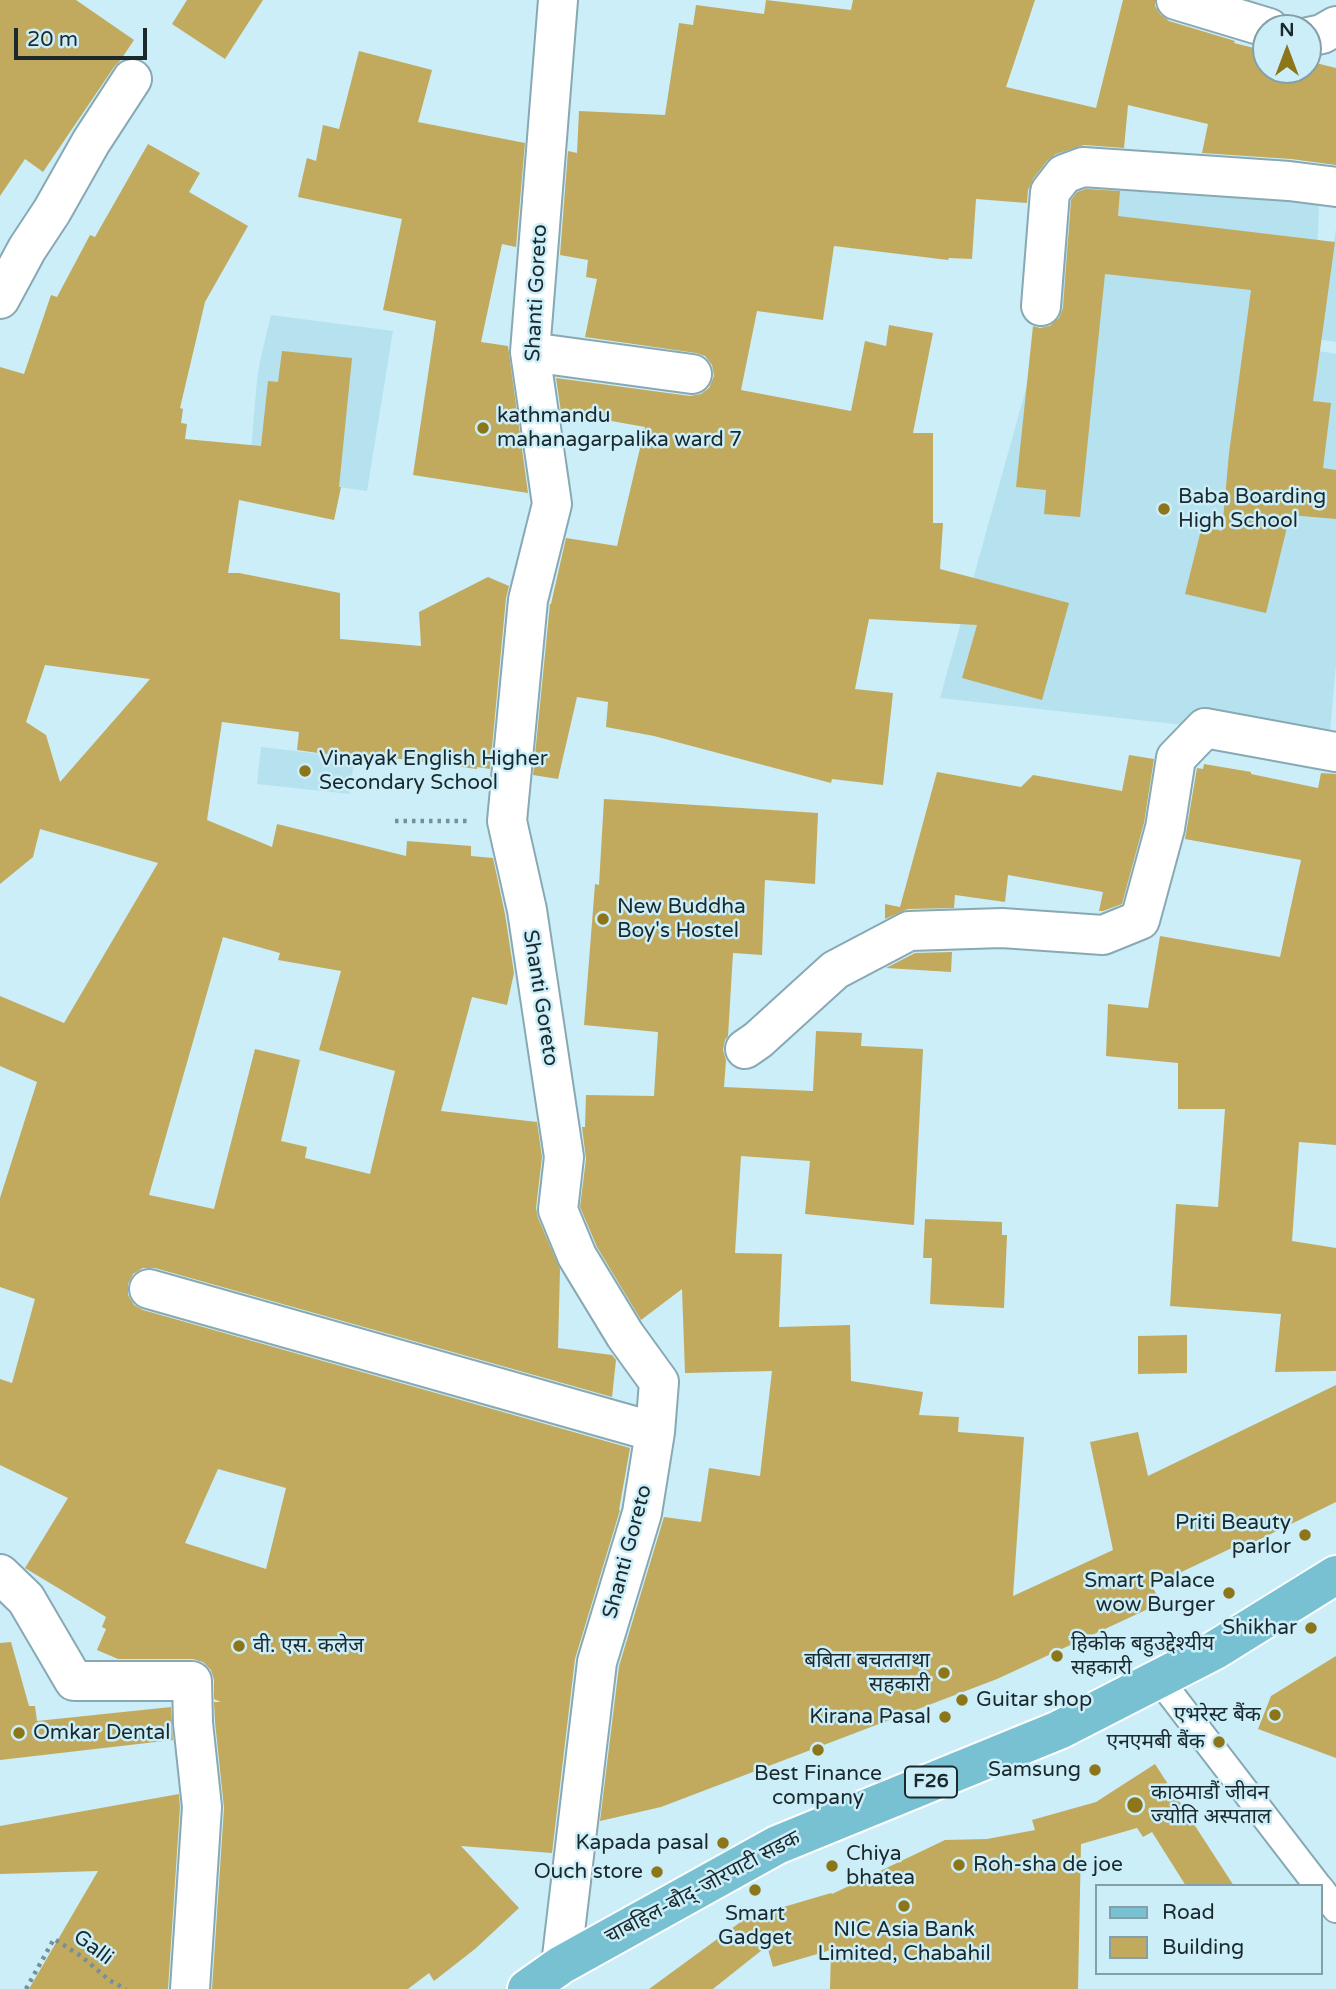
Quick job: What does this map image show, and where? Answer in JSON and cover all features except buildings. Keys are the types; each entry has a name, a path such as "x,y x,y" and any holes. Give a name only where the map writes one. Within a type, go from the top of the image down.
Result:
{"main road":[{"name":"चाबहिल-बौद्-जोरपाटी सडक","path":"527,1989 561,1965 777,1845 1059,1730 1215,1650 1336,1575"}],"street":[{"name":"Shanti Goreto","path":"558,0 530,352 552,504 528,600 507,821 527,910 564,1157 558,1210 577,1256 625,1335 659,1382 655,1432 642,1513 597,1662 561,1965"},
{"path":"1176,0 1252,23"},
{"path":"0,299 91,142 132,79"},
{"path":"1041,306 1051,192 1064,174 1083,167 1289,181 1336,187"},
{"path":"530,352 692,374"},
{"path":"745,1049 835,970 909,931 1002,928 1103,935 1140,920 1165,828 1176,758 1205,728 1336,752"},
{"path":"149,1289 655,1432"},
{"path":"0,1574 26,1600 74,1681 192,1681 193,1723 202,1807 190,1989"}],"lane":[{"path":"1159,1679 1317,1884"},
{"path":"1322,1891 1336,1909"}],"path":[{"path":"395,821 507,821"},
{"name":"Galli","path":"26,1989 54,1939 81,1956 109,1980 126,1989"}],"shaded area":[{"name":"Baba Boarding High School","path":"1090,158 1320,185 1313,350 1336,354 1336,664 1330,733 1211,728 940,698"},
{"path":"1336,229 1336,342 1316,339"},
{"path":"271,315 393,331 367,491 249,474 257,380"},
{"name":"Vinayak English Higher Secondary School","path":"261,747 354,758 350,794 257,784"}],"place":[{"name":"kathmandu mahanagarpalika ward 7","path":"483,428"},
{"name":"Baba Boarding High School","path":"1164,509"},
{"name":"Vinayak English Higher Secondary School","path":"305,771"},
{"name":"New Buddha Boy's Hostel","path":"603,919"},
{"name":"Priti Beauty parlor","path":"1305,1535"},
{"name":"Smart Palace wow Burger","path":"1229,1593"},
{"name":"Shikhar","path":"1311,1628"},
{"name":"वी. एस. कलेज","path":"239,1646"},
{"name":"हिकोक बहुउद्देश्यीय सहकारी","path":"1057,1656"},
{"name":"बबिता बचतताथा सहकारी","path":"944,1673"},
{"name":"Guitar shop","path":"962,1700"},
{"name":"एभरेस्ट बैंक","path":"1275,1715"},
{"name":"Kirana Pasal","path":"945,1717"},
{"name":"Omkar Dental","path":"19,1733"},
{"name":"एनएमबी बैंक","path":"1219,1742"},
{"name":"Best Finance company","path":"818,1750"},
{"name":"Samsung","path":"1095,1770"},
{"name":"काठमाडौं जीवन ज्योति अस्पताल","path":"1135,1805"},
{"name":"Kapada pasal","path":"723,1843"},
{"name":"Roh-sha de joe","path":"959,1865"},
{"name":"Chiya bhatea","path":"832,1866"},
{"name":"Ouch store","path":"657,1872"},
{"name":"Smart Gadget","path":"755,1890"},
{"name":"NIC Asia Bank Limited, Chabahil","path":"904,1906"}]}
